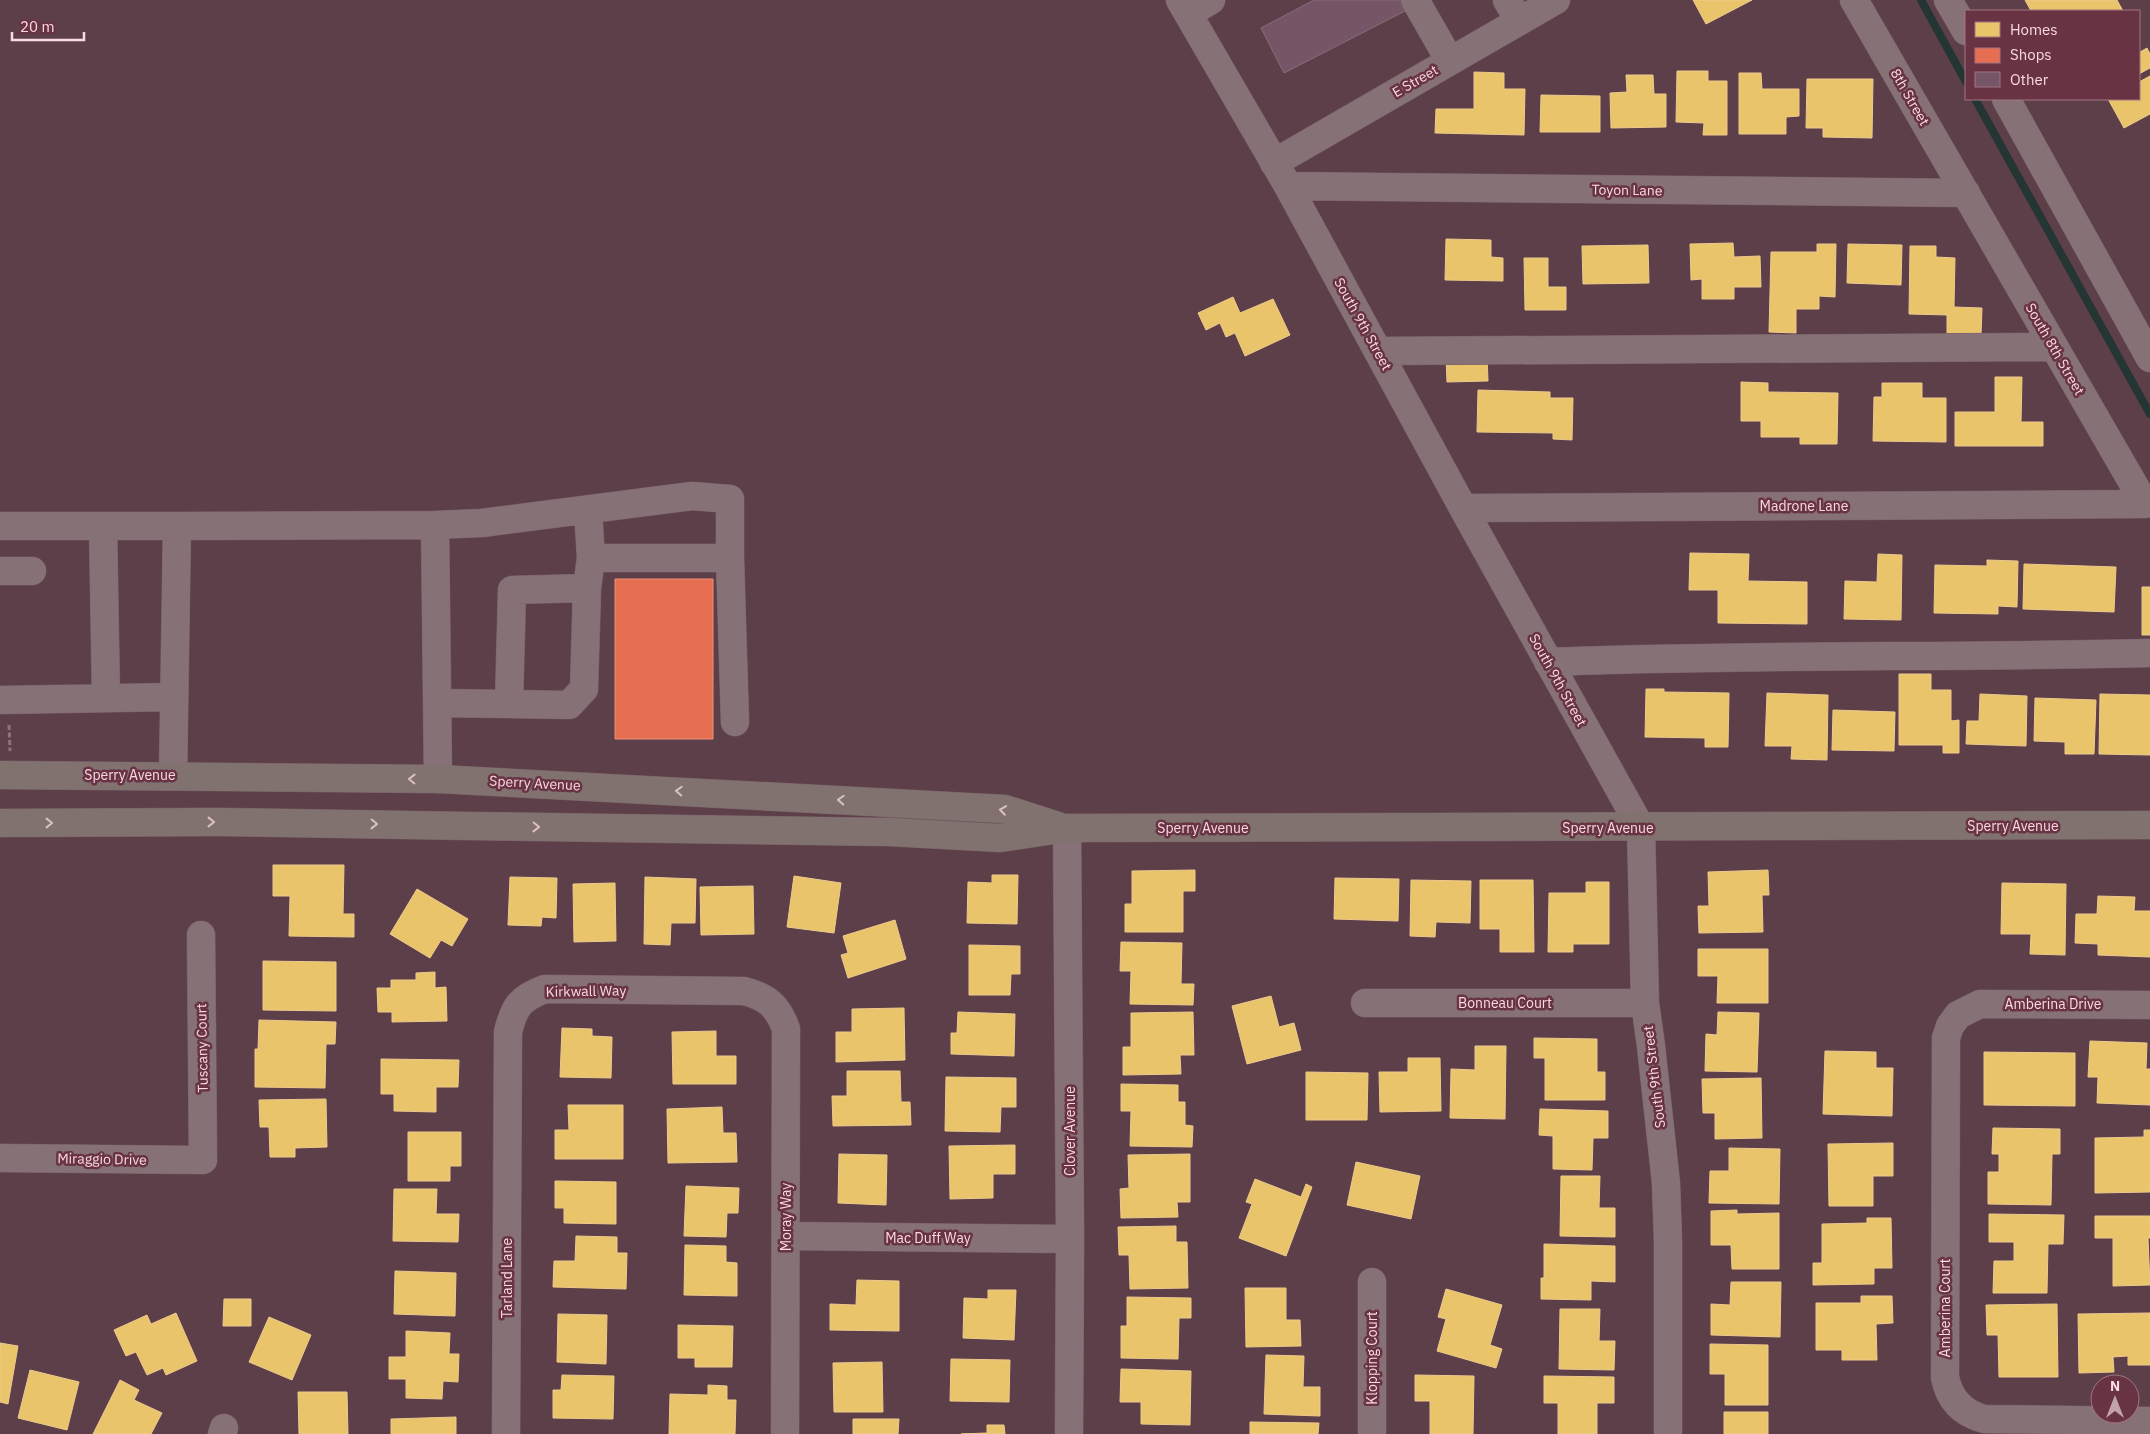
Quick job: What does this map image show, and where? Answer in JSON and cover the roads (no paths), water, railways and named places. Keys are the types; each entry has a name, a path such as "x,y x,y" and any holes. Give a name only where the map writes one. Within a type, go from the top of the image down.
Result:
{"main road":[{"name":"Sperry Avenue","path":"0,775 438,779 1005,810 1067,828"},
{"name":"Sperry Avenue","path":"0,823 218,822 499,826 889,832 1000,838 1067,828 1641,828 2150,825"}],"street":[{"path":"1184,7 1211,0"},
{"path":"1415,0 1450,61"},
{"name":"E Street","path":"1274,163 1450,61 1513,11 1556,0"},
{"name":"8th Street","path":"1854,0 1966,193"},
{"path":"1948,0 1965,29"},
{"name":"South 9th Street","path":"1184,7 1288,186 1463,508 1641,828 1645,1003 1666,1183 1668,1242 1668,1434"},
{"path":"2007,100 2150,358"},
{"name":"Toyon Lane","path":"1288,186 1966,193"},
{"name":"South 8th Street","path":"1966,193 2145,504"},
{"path":"1378,351 2054,347"},
{"path":"0,526 435,525 482,523 692,496 730,499 735,722"},
{"name":"Madrone Lane","path":"1463,508 2145,504"},
{"path":"437,703 569,705 584,689 585,610 591,558 588,510"},
{"path":"435,525 438,779"},
{"path":"103,526 106,698"},
{"path":"173,776 177,526"},
{"path":"591,558 730,558"},
{"path":"0,571 32,571"},
{"path":"509,704 512,590 588,588"},
{"path":"1548,662 1640,658 2026,656 2150,653"},
{"path":"0,700 174,697"},
{"name":"Clover Avenue","path":"1067,828 1070,1239 1069,1434"},
{"name":"Tuscany Court","path":"200,935 203,1160"},
{"name":"Kirkwall Way","path":"508,1121 508,1032 512,1015 521,1002 531,994 545,989 744,990 760,995 772,1004"},
{"name":"Bonneau Court","path":"1365,1003 1645,1003"},
{"name":"Moray Way","path":"772,1004 782,1016 786,1028 785,1434"},
{"name":"Amberina Drive","path":"1958,1015 1980,1004 2150,1005"},
{"name":"Amberina Court","path":"1958,1015 1950,1026 1946,1038 1945,1367 1947,1389 1953,1400 1965,1412 1984,1419 2150,1422"},
{"name":"Tarland Lane","path":"506,1434 508,1121"},
{"name":"Miraggio Drive","path":"0,1158 203,1160"},
{"name":"Mac Duff Way","path":"786,1236 1070,1239"},
{"name":"Klopping Court","path":"1372,1282 1372,1434"}],"waterway":[{"path":"1921,0 1965,80"},
{"path":"1976,100 2150,414"}]}
